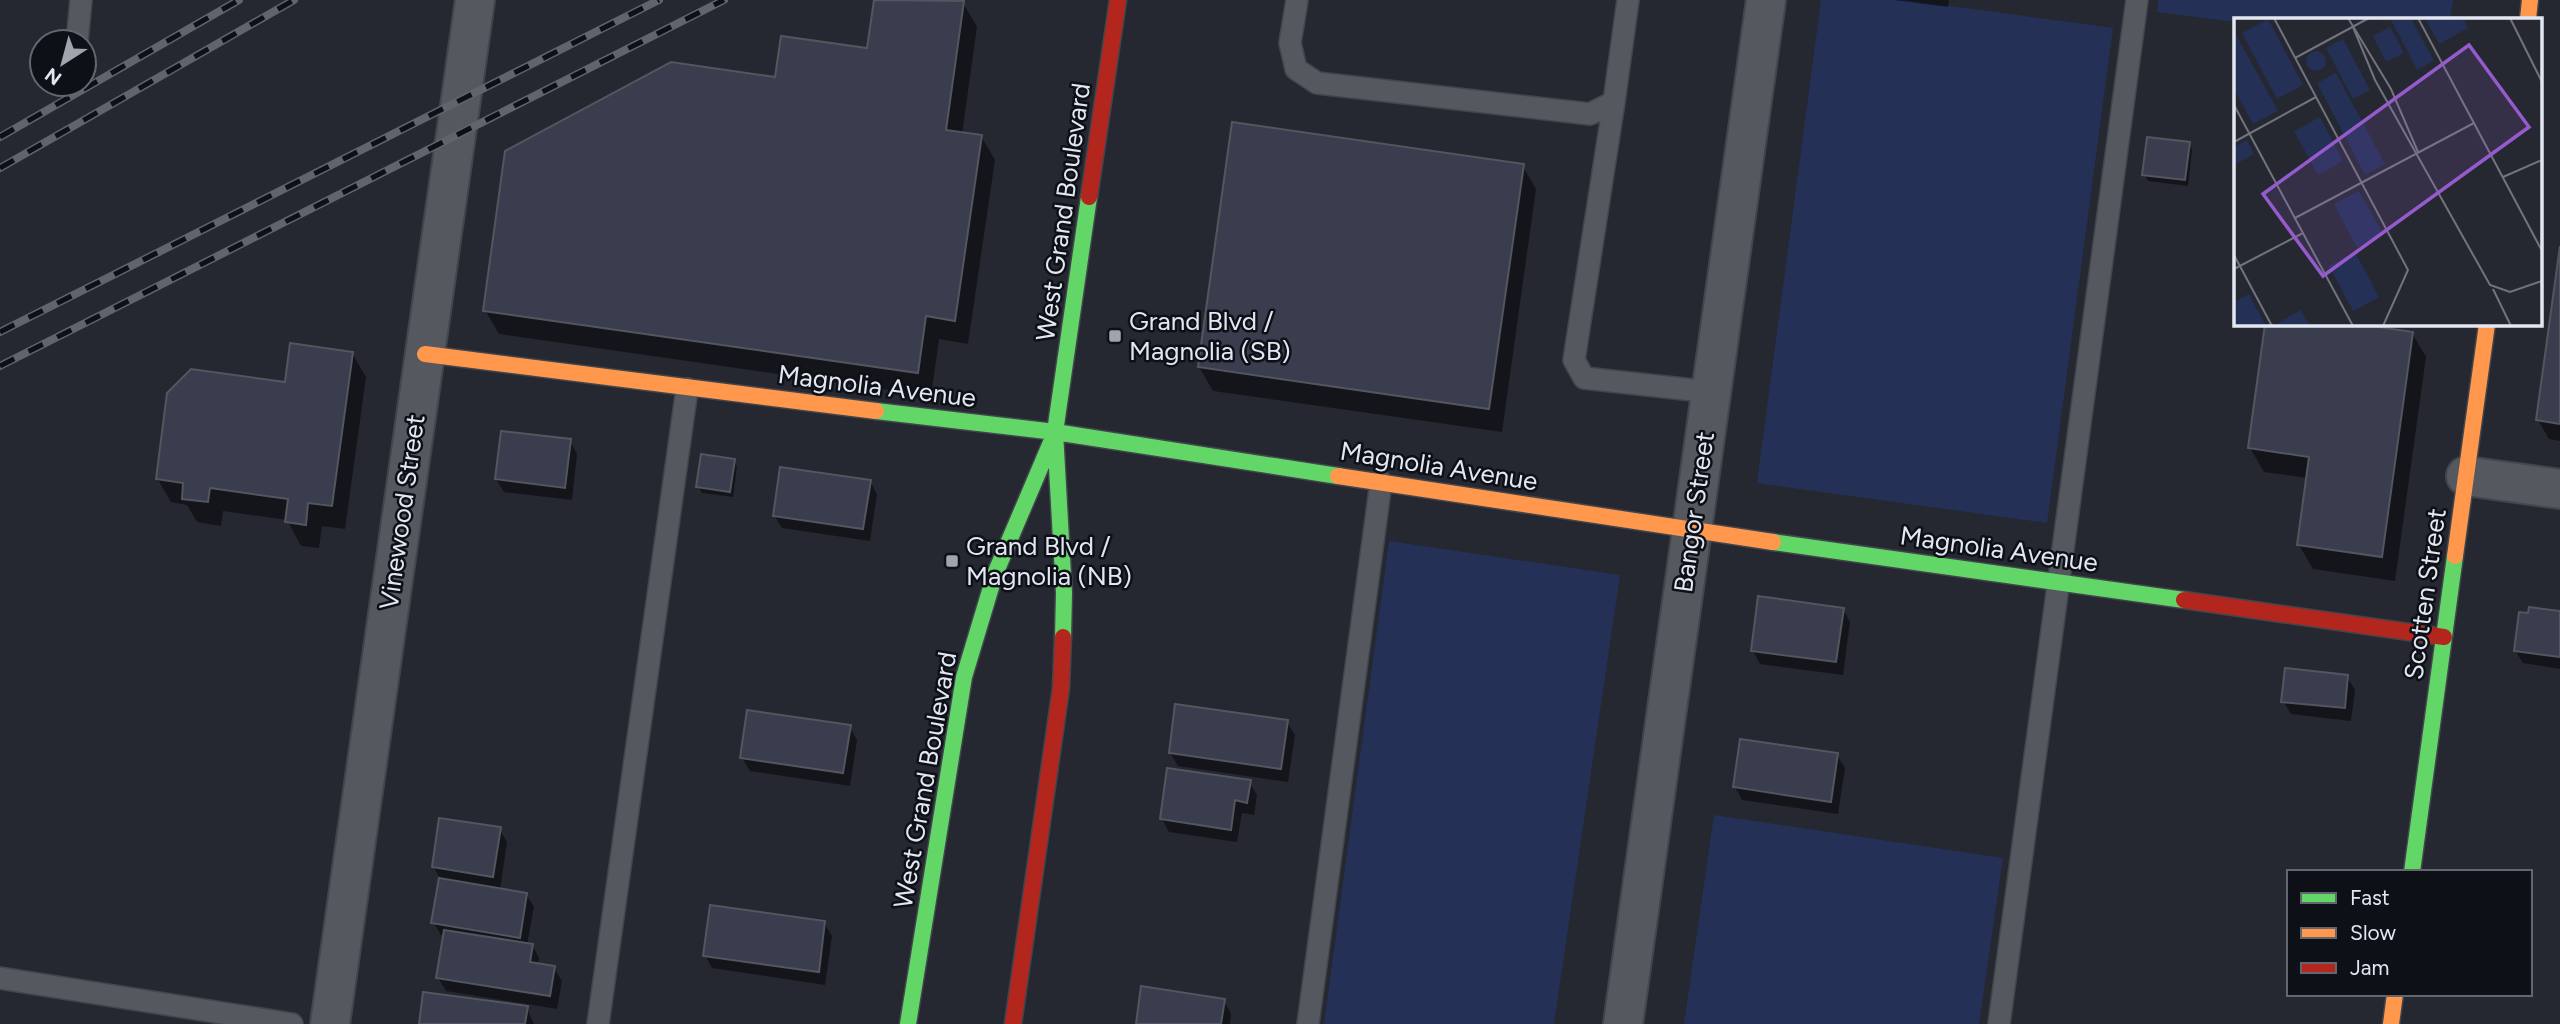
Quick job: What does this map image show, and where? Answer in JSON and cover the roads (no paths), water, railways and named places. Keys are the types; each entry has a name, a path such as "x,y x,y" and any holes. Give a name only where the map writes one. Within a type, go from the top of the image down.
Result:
{"street":[{"name":"Vinewood Street","path":"330,1024 475,0"},
{"name":"West Grand Boulevard","path":"1013,1024 1061,688 1063,593 1055,432 1118,0"},
{"name":"Bangor Street","path":"1623,1024 1766,0"},
{"path":"2528,18 2530,0"},
{"name":"Scotten Street","path":"2412,870 2487,326"},
{"name":"Magnolia Avenue","path":"425,354 687,389 1055,432 1691,530 2444,637"},
{"name":"West Grand Boulevard","path":"908,1024 964,677 995,575 1055,432"},
{"path":"2466,476 2560,489"},
{"path":"2391,1024 2395,996"}],"lane":[{"path":"78,28 81,0"},
{"path":"1297,0 1290,43 1296,69 1317,83 1590,114 1614,102"},
{"path":"1628,0 1574,360 1577,370 1584,378 1711,393"},
{"path":"1999,1024 2056,582 2137,0"},
{"path":"598,1024 687,389"},
{"path":"1308,1024 1381,482"},
{"path":"0,978 292,1024"}],"railway":[{"path":"0,137 239,0"},
{"path":"0,168 294,0"},
{"path":"0,332 659,0"},
{"path":"0,366 724,0"}],"place":[{"name":"Grand Blvd / Magnolia (SB)","path":"1115,336"},
{"name":"Grand Blvd / Magnolia (NB)","path":"952,561"}]}
